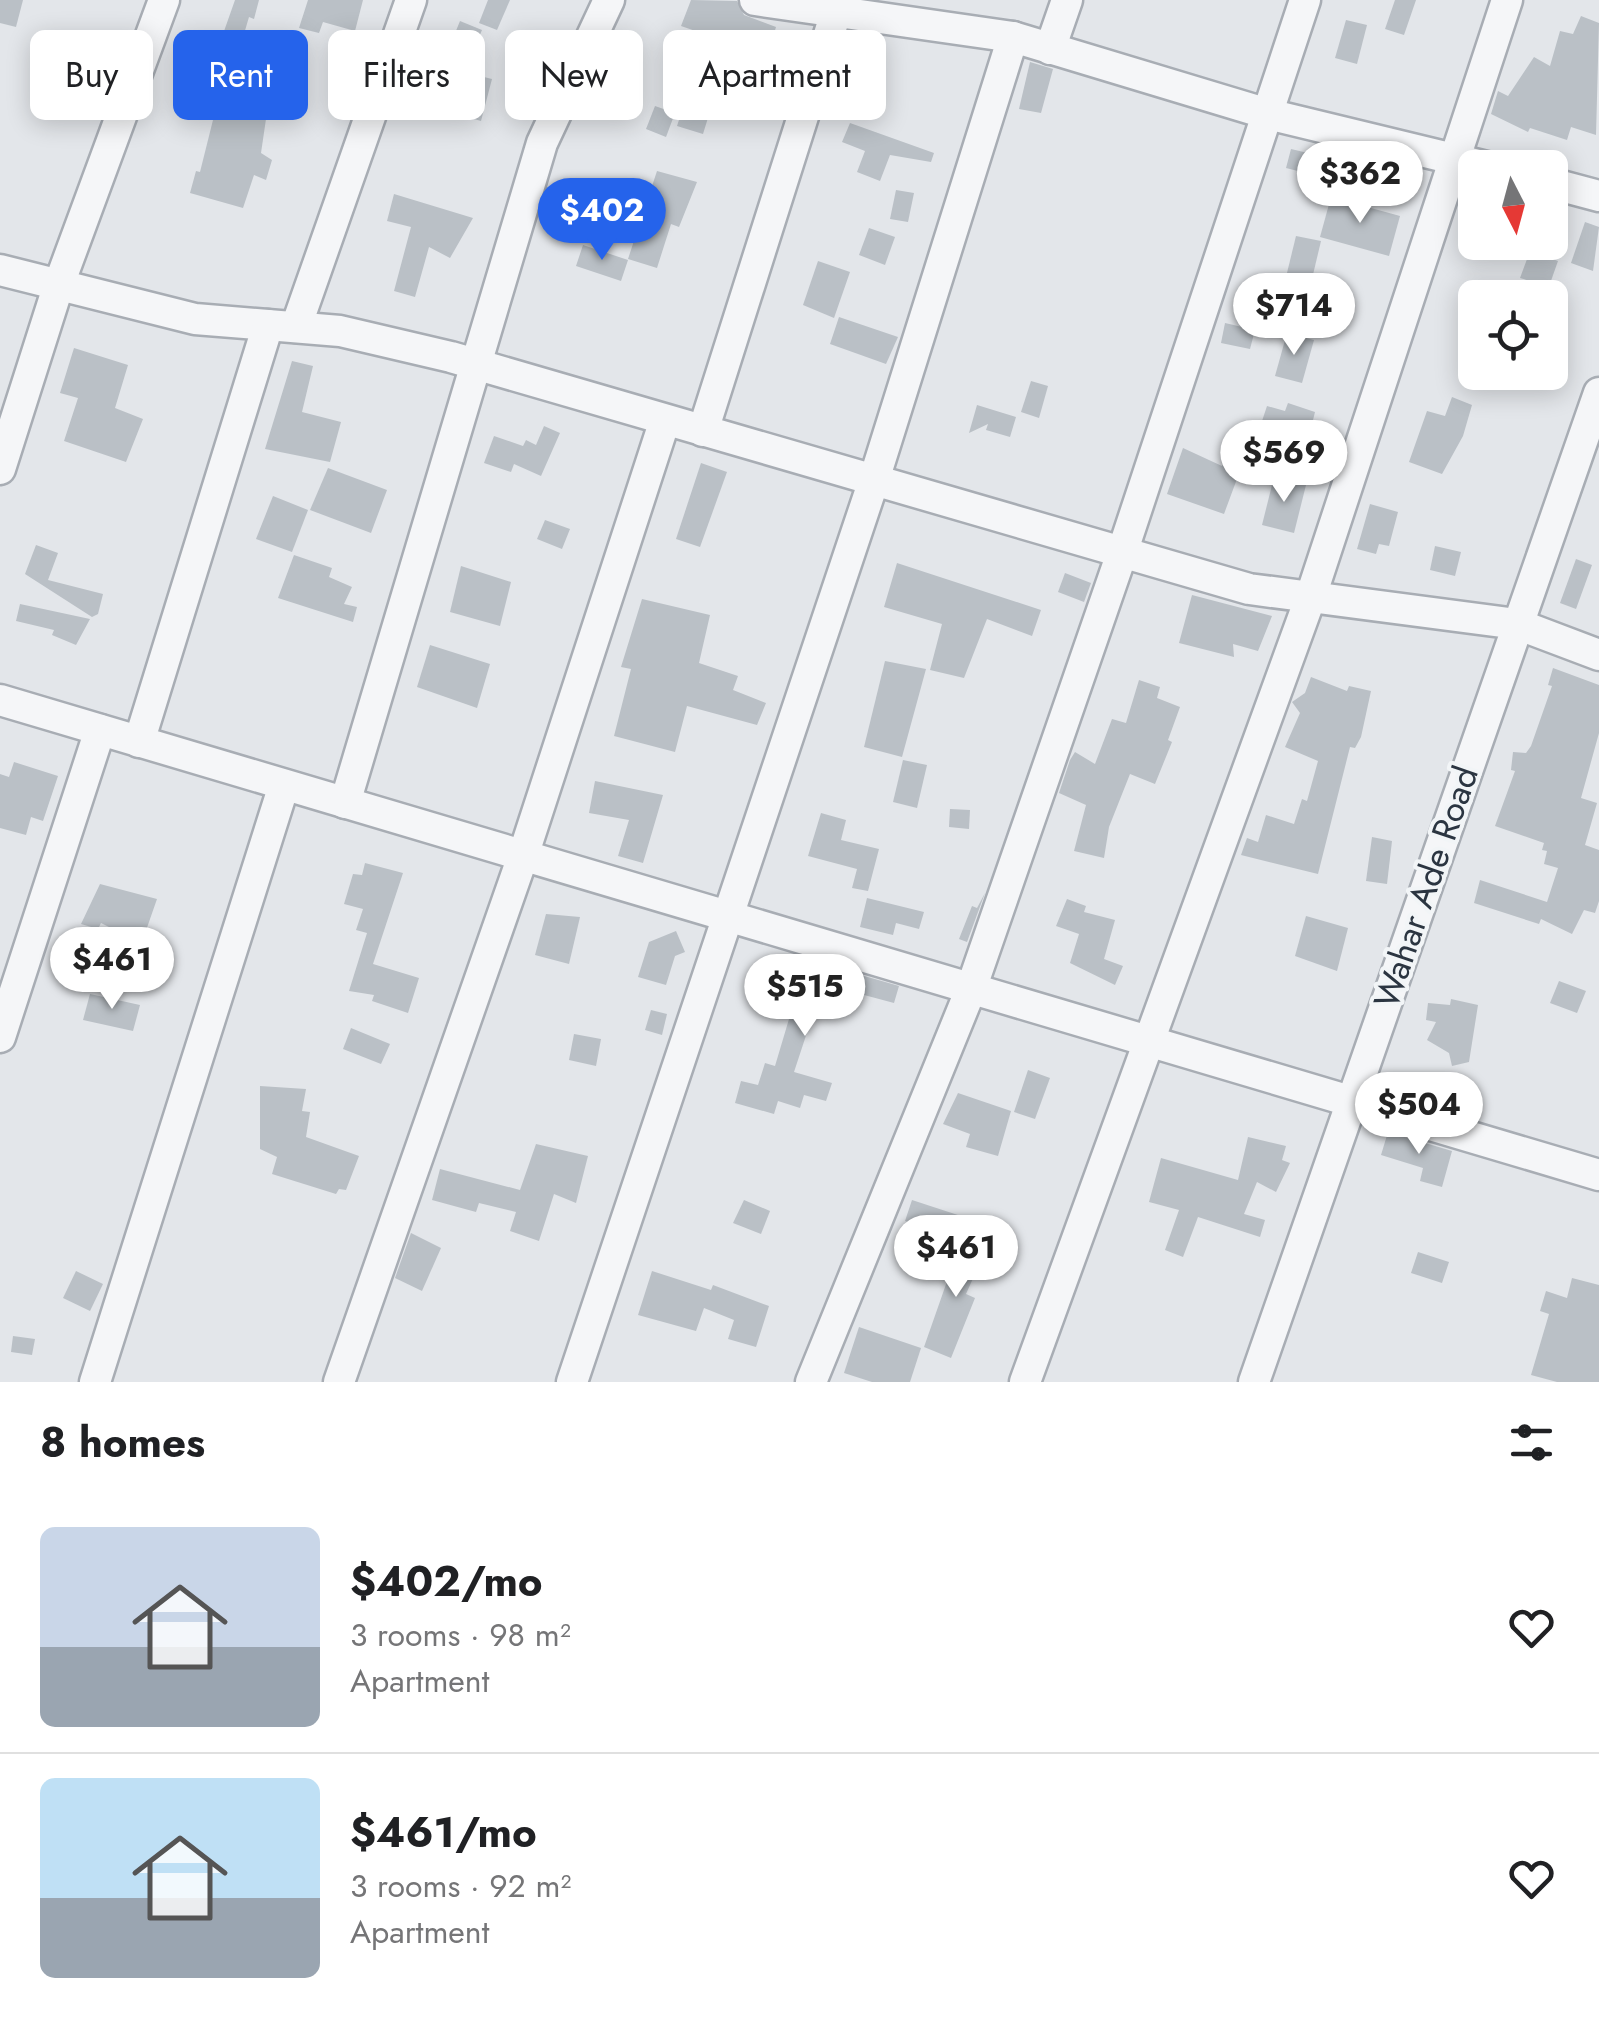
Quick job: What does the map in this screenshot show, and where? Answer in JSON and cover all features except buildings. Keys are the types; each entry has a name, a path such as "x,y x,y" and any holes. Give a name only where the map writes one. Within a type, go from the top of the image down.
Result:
{"street":[{"path":"0,469 58,287 164,0"},
{"path":"138,742 282,326 411,0"},
{"path":"755,0 838,6 1013,37 1268,114 1458,159"},
{"path":"1050,49 1066,0"},
{"path":"811,1382 971,989 1122,553 1305,0"},
{"path":"1025,1382 1311,596 1507,0"},
{"path":"345,803 542,143 598,3"},
{"path":"702,431 838,6"},
{"path":"572,1382 874,480 1013,37"},
{"path":"1568,188 1599,196"},
{"path":"0,270 194,318 340,331 474,364 1249,589 1517,624 1599,655"},
{"name":"Wahar Ade Road","path":"1254,1382 1599,393"},
{"path":"339,1382 523,856 665,420"},
{"path":"0,700 1599,1175"},
{"path":"0,1038 100,730"},
{"path":"95,1382 284,785"}]}
